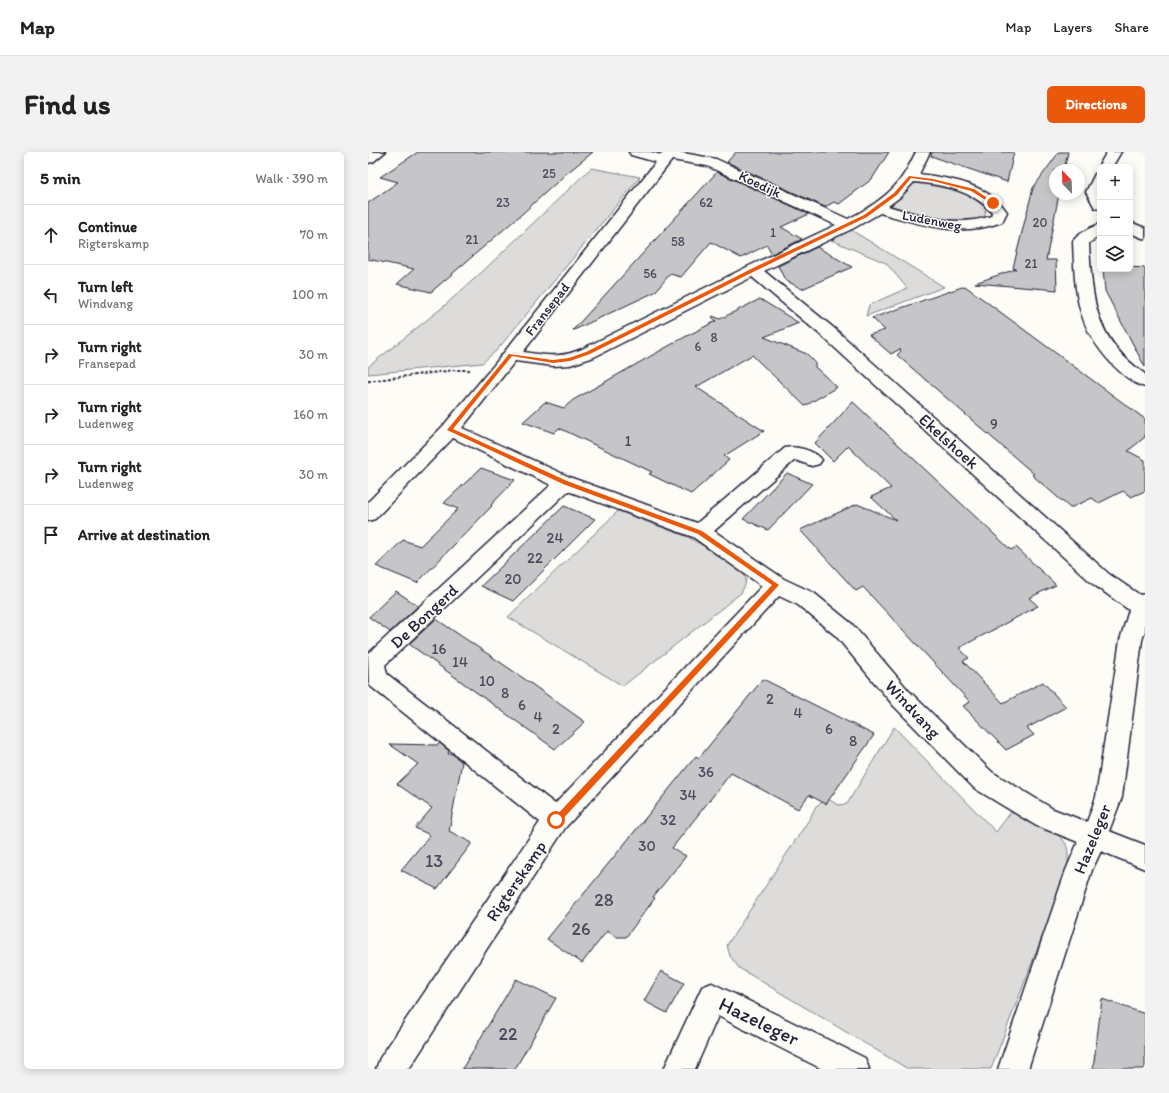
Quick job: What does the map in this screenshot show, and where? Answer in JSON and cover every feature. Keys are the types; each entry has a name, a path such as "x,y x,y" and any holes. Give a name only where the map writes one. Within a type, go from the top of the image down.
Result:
{"street":[{"path":"368,159 378,152"},
{"name":"Koedijk","path":"636,152 711,162 849,224"},
{"name":"Ludenweg","path":"505,362 570,360 849,224 879,208 895,194 910,177 923,152"},
{"path":"1107,164 1114,152"},
{"name":"Fransepad","path":"368,514 450,430 668,156"},
{"name":"Ludenweg","path":"879,208 957,227 971,227 986,224 997,219 1000,212 993,203 972,190 933,180 910,177"},
{"path":"1097,183 1093,192 1097,199"},
{"path":"1133,228 1145,234"},
{"path":"1097,231 1081,241 1084,294 1093,327 1113,355 1145,382"},
{"name":"Ekelshoek","path":"753,270 829,333 1101,579 1144,607"},
{"name":"Windvang","path":"450,430 565,483 700,532 776,585 806,599 844,630 901,698 983,780 1044,817 1145,857"},
{"path":"700,532 792,452 812,460"},
{"name":"De Bongerd","path":"556,820 377,679 374,663 565,483"},
{"name":"Rigterskamp","path":"391,1069 556,820 776,585"},
{"name":"Hazeleger","path":"1013,1069 1079,870 1094,837 1109,797 1131,640 1144,607"},
{"name":"Hazeleger","path":"679,1069 712,997 854,1069"}],"path":[{"path":"368,381 505,362"}],"shaded area":[{"path":"591,168 640,177 497,350 482,363 368,374 368,367 443,307"},
{"path":"920,182 954,190 978,201 986,208 985,215 978,220 946,220 907,213 897,210 891,206 904,191 912,185"},
{"path":"851,230 944,287 866,316 869,305 907,288 886,263 831,240"},
{"path":"618,511 688,537 742,568 746,579 741,593 623,686 508,617"},
{"path":"894,727 996,832 1011,812 1054,832 1066,844 1068,856 1067,872 991,1069 908,1069 739,968 730,956 727,945 810,818 816,806 828,799 838,805 847,804"}],"building":[{"path":"418,152 593,152 431,292 397,284 414,269 368,259 368,203 398,182 380,177"},
{"path":"736,152 889,152 872,179 839,204 834,202 825,207 727,162"},
{"path":"932,152 1014,152 1007,182 931,156"},
{"path":"1059,152 1068,152 1065,164 1050,164"},
{"path":"1049,166 1049,200 1058,200 1046,260 1056,260 1057,290 975,283 1016,269 1013,268 1033,188"},
{"path":"717,172 809,214 781,227 802,239 772,254 767,245 741,258 711,242 681,277 670,274 655,292 573,330"},
{"path":"817,247 852,267 802,289 785,280 778,266"},
{"path":"1133,267 1145,268 1145,367 1105,291 1103,272 1133,272"},
{"path":"965,286 1145,419 1145,437 1128,451 1145,460 1145,491 1131,497 1123,491 1099,503 1092,498 1070,508 1032,475 1034,474 897,355 901,351 900,349 891,354 869,335 885,330 872,318"},
{"path":"760,299 799,323 764,337 807,354 815,362 815,367 837,387 805,406 752,355 696,387 764,431 724,456 729,460 691,494 649,474 652,472 559,428 554,433 523,422 545,402 564,408 573,400 716,321 712,317 713,316 720,319"},
{"path":"853,402 1011,550 1016,547 1056,585 1029,598 1038,606 959,648 969,658 963,661 1003,703 1043,682 1066,707 1027,728 1034,735 1006,750 963,706 970,702 863,587 856,591 800,530 857,504 896,520 871,497 891,488 848,446 833,461 815,443"},
{"path":"481,468 515,480 491,505 492,506 417,583 376,566 403,540 420,546 458,509 444,503"},
{"path":"787,473 812,484 768,530 743,519"},
{"path":"564,506 595,519 513,601 481,586"},
{"path":"396,591 418,606 390,632 369,617"},
{"path":"436,619 585,722 555,749 409,644"},
{"path":"763,679 874,735 826,804 809,795 798,809 731,773 672,848 686,856 653,897 655,898 626,937 617,937 607,931 582,963 547,939 696,756 699,758"},
{"path":"440,743 449,751 448,754 452,754 462,762 449,831 472,843 437,889 401,870 430,835 415,828 432,808 397,784 418,764 389,744 438,745"},
{"path":"661,971 684,983 667,1013 644,1001"},
{"path":"516,979 556,998 515,1069 462,1069"},
{"path":"1102,999 1145,1014 1145,1069 1093,1069"}],"route":[{"path":"556,820 776,585 700,532 565,483 450,430 510,355 553,361 570,360 588,353 753,270 866,216 879,208 895,194 910,177 933,180 972,190 993,203"}]}
